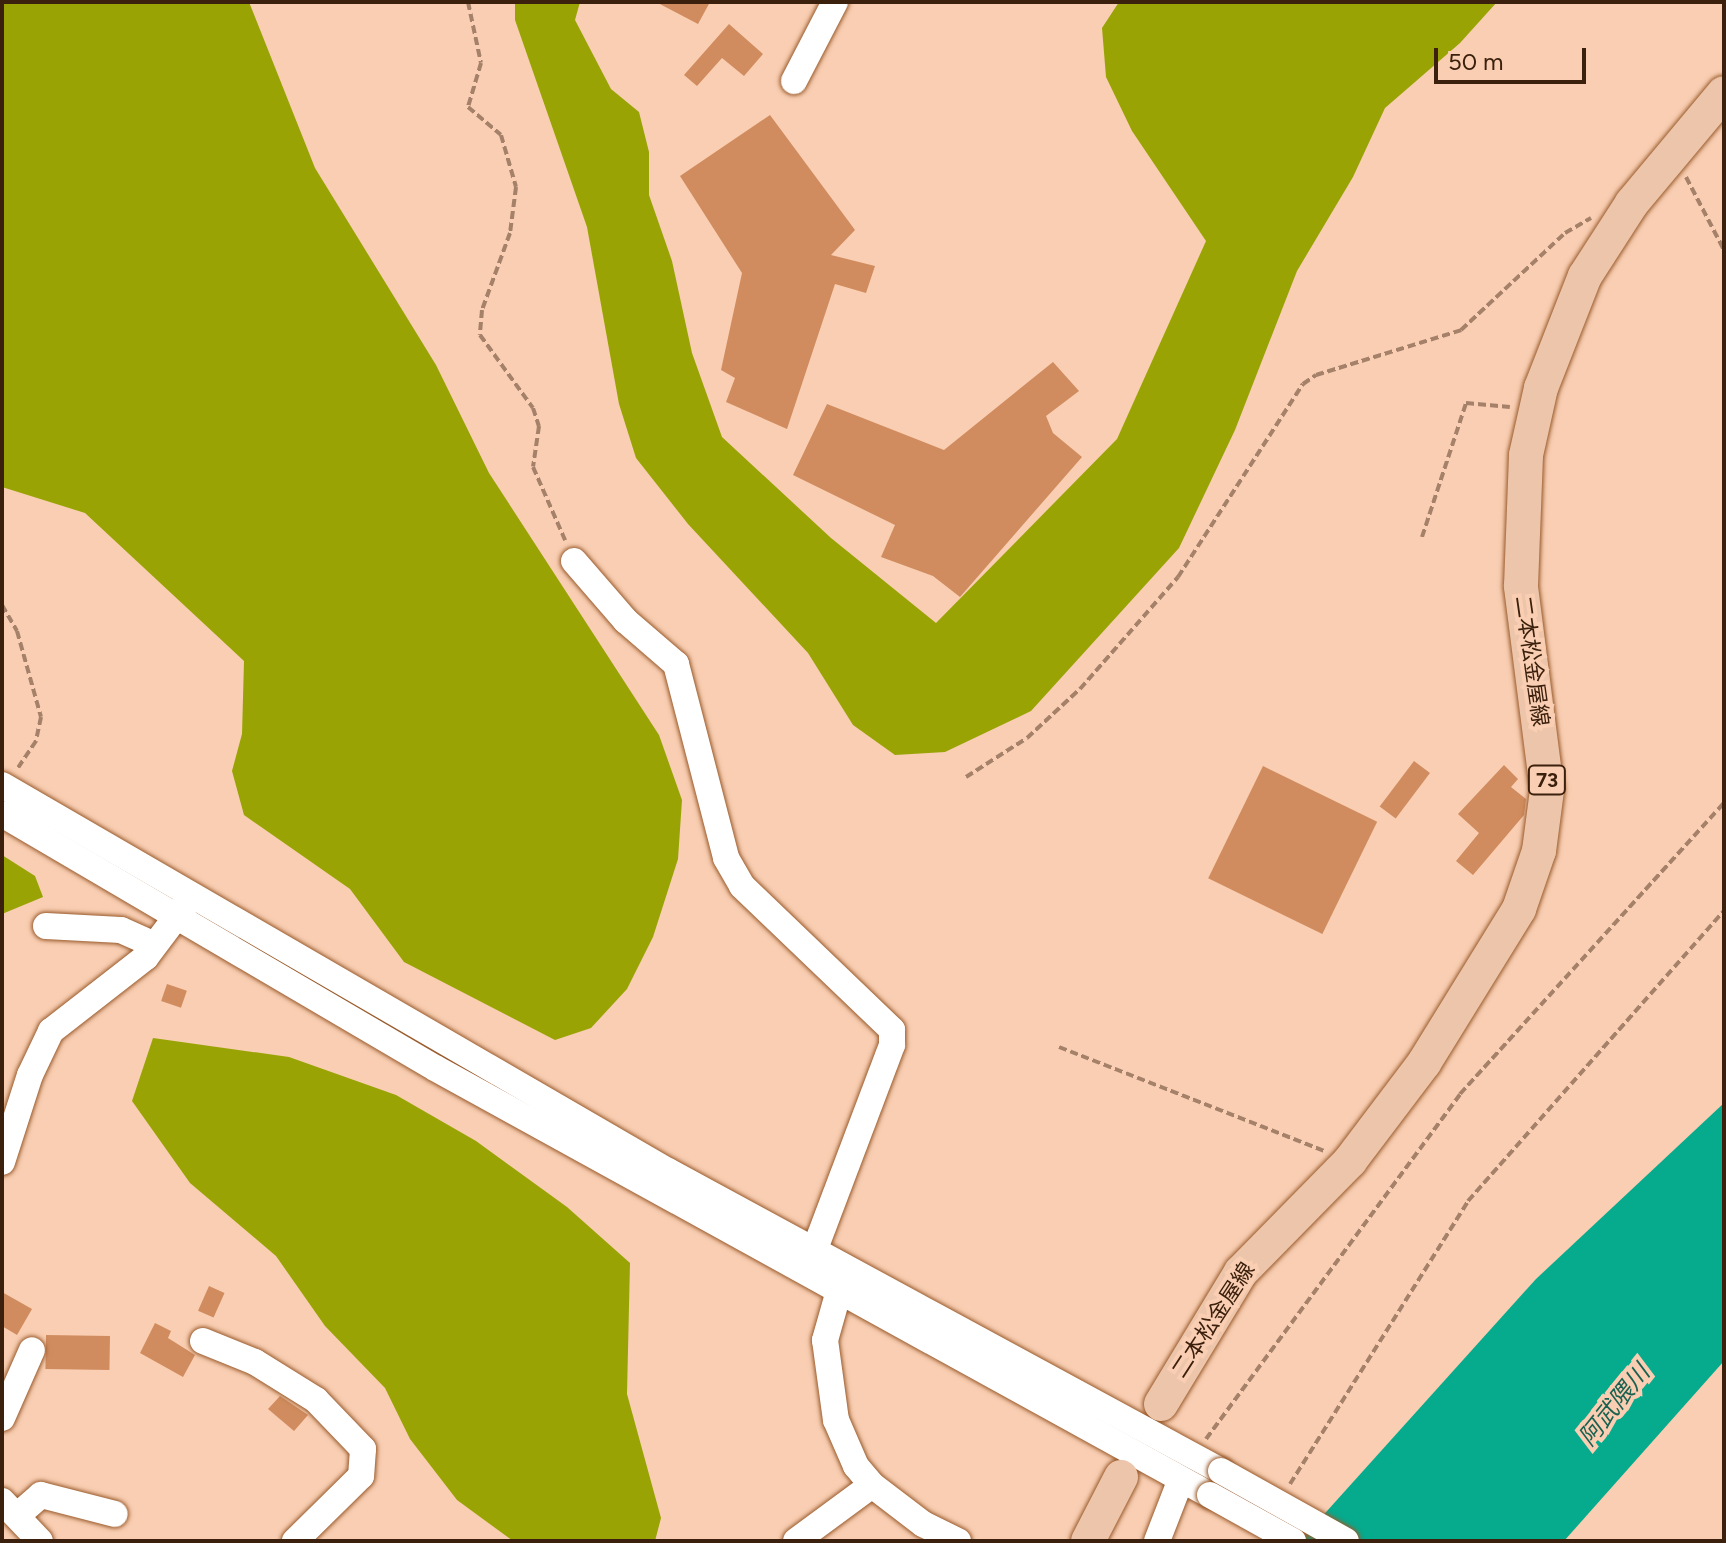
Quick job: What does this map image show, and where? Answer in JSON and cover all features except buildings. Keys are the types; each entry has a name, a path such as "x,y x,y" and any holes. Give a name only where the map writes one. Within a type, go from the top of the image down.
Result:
{"main road":[{"name":"二本松金屋線","path":"1161,1404 1241,1272 1350,1161 1484,972 1519,909 1539,851 1547,764 1521,586 1526,455 1536,411 1558,335 1585,276 1620,220 1678,145 1724,93"},
{"path":"1088,1541 1121,1477"}],"street":[{"path":"794,81 835,2"},
{"path":"574,561 626,621 676,664 726,858 742,886 892,1030 892,1045 814,1251"},
{"path":"4,786 192,897 814,1251 842,1278 1181,1479 1215,1483 1346,1541"},
{"path":"2,814 175,918 842,1278 1196,1457 1215,1483 1293,1541"},
{"path":"2,1162 30,1075 51,1031 99,997 154,945 192,897"},
{"path":"46,926 121,930 154,945"},
{"path":"842,1278 825,1340 836,1420 856,1466 872,1485 923,1524 958,1541"},
{"path":"203,1341 255,1362 316,1400 363,1449 361,1476 295,1541"},
{"path":"2,1418 32,1350"},
{"path":"1157,1541 1181,1479"},
{"path":"796,1541 872,1485"},
{"path":"40,1541 10,1507 41,1495 115,1514"}],"path":[{"path":"468,2 481,63 468,107 501,135 516,187 510,233 482,310 480,335 533,408 539,426 533,467 574,561"},
{"path":"1678,145 1686,178 1724,250"},
{"path":"966,777 1027,738 1080,689 1178,577 1303,384 1316,375 1440,341 1461,330 1582,221 1606,214 1620,220"},
{"path":"1422,537 1466,403 1536,411"},
{"path":"2,605 17,631 41,717 36,741 4,786"},
{"path":"1196,1457 1214,1424 1412,1153 1724,803"},
{"path":"1286,1490 1468,1201 1724,911"},
{"path":"1059,1047 1350,1161"}],"green space":[{"path":"2,2 249,2 315,168 436,365 489,473 659,735 682,800 678,859 653,937 627,989 591,1028 555,1040 404,962 350,889 244,815 232,771 242,734 244,661 85,513 2,487"},
{"path":"515,2 580,2 575,20 611,89 639,112 649,152 649,195 672,261 692,353 722,437 831,538 936,623 1117,439 1206,241 1132,131 1106,77 1102,28 1119,2 1497,2 1460,43 1385,108 1353,177 1297,271 1235,430 1179,548 1031,711 945,752 895,755 853,725 808,653 688,524 636,458 619,404 587,227 515,20"},
{"path":"2,855 35,876 43,897 2,914"},
{"path":"153,1038 289,1057 396,1095 476,1141 567,1207 630,1263 627,1394 661,1518 655,1541 513,1541 457,1500 410,1439 385,1388 325,1326 276,1256 190,1183 132,1101"}],"water":[{"name":"阿武隈川","path":"1724,1103 1724,1361 1564,1541 1300,1541 1536,1279"}]}
